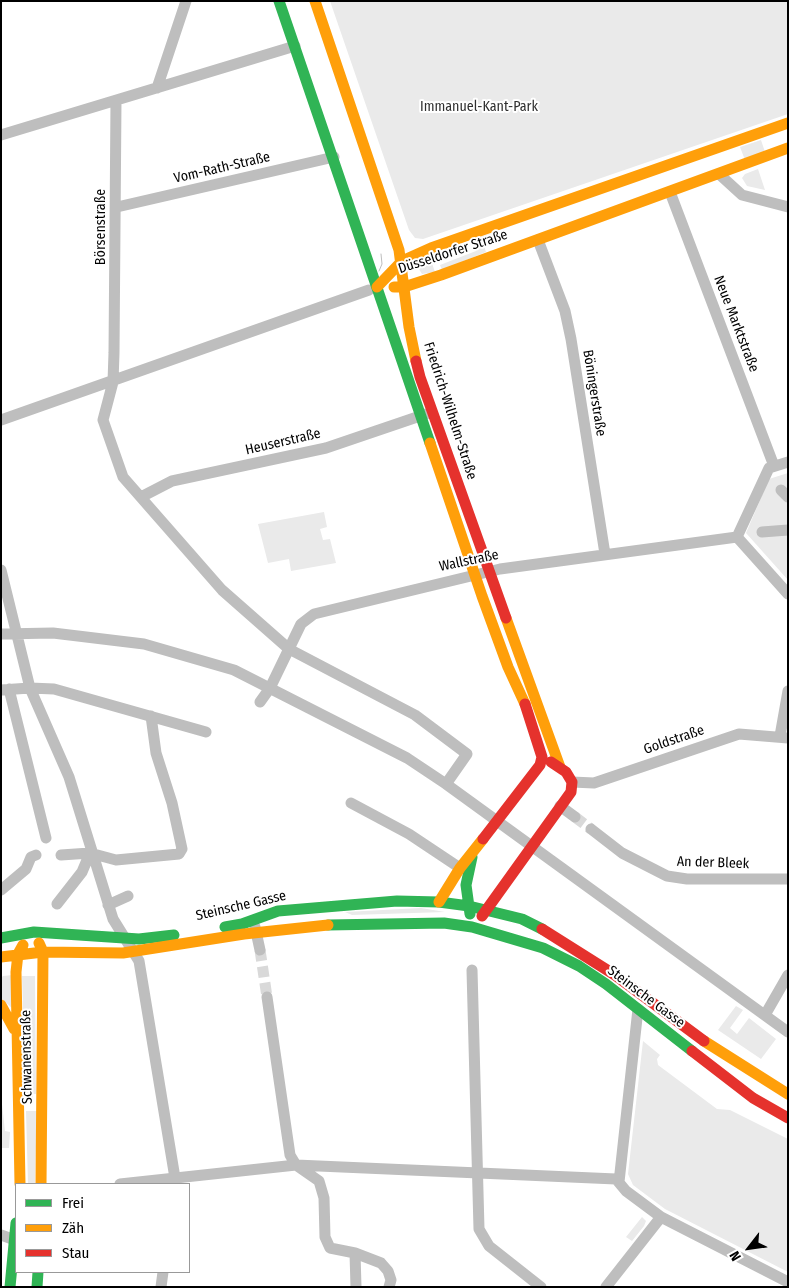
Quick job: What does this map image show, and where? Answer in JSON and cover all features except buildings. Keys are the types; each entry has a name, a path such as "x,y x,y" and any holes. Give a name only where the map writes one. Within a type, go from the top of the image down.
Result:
{"main road":[{"name":"Friedrich-Wilhelm-Straße","path":"279,1 334,157 373,288 427,413 490,572 560,767 566,772 572,782"},
{"name":"Friedrich-Wilhelm-Straße","path":"315,1 402,260 413,349 427,413 476,575 508,667 523,698 541,761"},
{"name":"Düsseldorfer Straße","path":"373,288 402,260 431,248 788,123"},
{"name":"Düsseldorfer Straße","path":"373,288 404,287 788,148"},
{"path":"439,902 460,868 472,855 541,761 552,762 560,767"},
{"path":"472,927 488,910 571,792 572,782"},
{"path":"472,855 466,885 472,927"},
{"name":"Steinsche Gasse","path":"1,938 31,929 129,945 139,939 190,933 253,920 278,911 397,901 439,902 469,906 522,919 555,935 623,981 719,1052 788,1094"},
{"name":"Steinsche Gasse","path":"1,957 43,952 95,954 129,945 338,924 444,923 472,927 512,937 543,948 579,966 746,1093 788,1118"},
{"name":"Schwanenstraße","path":"31,929 43,952 41,1183"},
{"name":"Schwanenstraße","path":"20,1183 16,972 18,954 31,929"},
{"name":"Schwanenstraße","path":"1,1005 13,1024 18,1043"},
{"path":"10,1287 15,1241"}],"street":[{"path":"157,88 186,1"},
{"path":"1,135 294,46"},
{"name":"Börsenstraße","path":"116,101 113,382 104,424 123,477 146,494 153,514 222,590 289,649 415,715 467,754 446,784"},
{"name":"Vom-Rath-Straße","path":"116,208 334,157"},
{"path":"718,174 742,195 788,207"},
{"name":"Neue Marktstraße","path":"670,192 772,467"},
{"name":"Böningerstraße","path":"538,240 564,311 571,339 605,554"},
{"name":"Düsseldorfer Straße","path":"1,420 113,382 373,288"},
{"name":"Heuserstraße","path":"146,494 172,482 326,448 427,413"},
{"path":"788,462 772,467 737,537 788,594"},
{"path":"762,532 788,530"},
{"name":"Wallstraße","path":"260,702 270,688 301,624 314,614 490,572 605,554 737,537"},
{"path":"1,570 30,688 69,778 90,853 113,919 139,961 176,1182"},
{"path":"1,634 16,632 84,636 144,644 234,670 270,688 406,758 446,784 788,1032"},
{"path":"46,838 5,690 30,688 54,690 206,732"},
{"path":"784,737 788,691"},
{"path":"61,854 90,853 116,860 180,854 182,848 172,803 156,754 151,716"},
{"name":"Goldstraße","path":"572,782 594,783 739,734 784,737"},
{"path":"351,803 409,834 460,868"},
{"path":"560,806 575,817"},
{"name":"An der Bleek","path":"591,829 622,853 667,876 687,879 788,879"},
{"path":"57,904 82,872 90,853"},
{"path":"1,890 26,870 31,857 36,855"},
{"path":"108,905 128,896"},
{"path":"253,920 260,950"},
{"path":"472,970 476,1179 479,1229 484,1240 541,1287"},
{"path":"765,1015 788,975"},
{"path":"267,997 286,1139 290,1156 296,1165 319,1181 324,1198 325,1237 330,1248 380,1263 388,1271 391,1280 388,1287"},
{"path":"619,1182 638,1009"},
{"path":"148,1183 176,1182 296,1165 476,1179 616,1179 626,1191 661,1217 788,1282"},
{"path":"606,1287 661,1217"},
{"path":"1,1235 15,1241"},
{"path":"355,1254 356,1287"},
{"path":"161,1287 163,1273"}],"green space":[{"name":"Immanuel-Kant-Park","path":"330,1 788,1 788,114 423,239 415,238 409,230"},
{"path":"761,140 765,152 745,160 740,147"},
{"path":"758,169 765,190 747,186 742,178 745,174"},
{"path":"492,233 494,238 483,243 486,252 442,270 440,265 476,251 472,240"},
{"path":"429,255 435,272 422,274 417,266 418,262"},
{"path":"788,473 788,580 746,533 769,479"},
{"path":"324,512 327,527 320,529 323,540 330,539 336,563 291,571 289,559 268,563 258,524"},
{"path":"421,908 445,912 352,915 345,912"},
{"path":"13,975 14,1010 1,998 1,978"},
{"path":"22,976 35,976 36,1094 33,1094 33,1100 26,1099"},
{"path":"736,1006 743,1010 730,1028 737,1034 749,1018 776,1039 761,1059 718,1030"},
{"path":"643,1041 660,1055 657,1059 658,1065 717,1109 730,1110 788,1139 788,1272 665,1209 633,1185 628,1174"},
{"path":"1,1095 5,1131 10,1132 9,1148 1,1148"},
{"path":"26,1111 37,1111 35,1183 28,1183"},
{"path":"642,1217 646,1221 644,1226 632,1241 626,1237"}],"tunnel":[{"path":"575,817 591,829"},
{"path":"260,950 267,997"}],"tram line":[{"path":"379,271 382,264 381,254"}],"traffic: fast":[{"path":"279,1 430,443"},
{"path":"470,914 466,885 472,857"},
{"path":"225,927 242,924 278,911 397,901 439,902 469,906 522,919 542,929"},
{"path":"328,925 444,923 472,927 543,948 579,966 606,984 692,1051"},
{"path":"1,938 34,932 139,939 174,935"},
{"path":"10,1287 15,1234"},
{"path":"37,1287 38,1273"}],"traffic: slow":[{"path":"315,1 399,250 409,327 416,361"},
{"path":"377,287 402,261 431,248 788,123"},
{"path":"394,287 404,287 441,275 788,148"},
{"path":"430,443 482,596 508,667 525,704"},
{"path":"506,618 560,767"},
{"path":"439,902 460,868 483,839"},
{"path":"1,957 43,952 123,953 244,934 328,925"},
{"path":"39,943 43,952 41,1183"},
{"path":"20,1183 16,972 18,954 23,945"},
{"path":"1,1005 14,1029"},
{"path":"704,1041 788,1094"}],"traffic: jam":[{"path":"416,361 420,377 506,618"},
{"path":"483,839 540,765 542,757 525,704"},
{"path":"482,916 571,792 572,782 566,772 551,762"},
{"path":"542,929 615,975 704,1041"},
{"path":"692,1051 753,1098 788,1118"}]}
